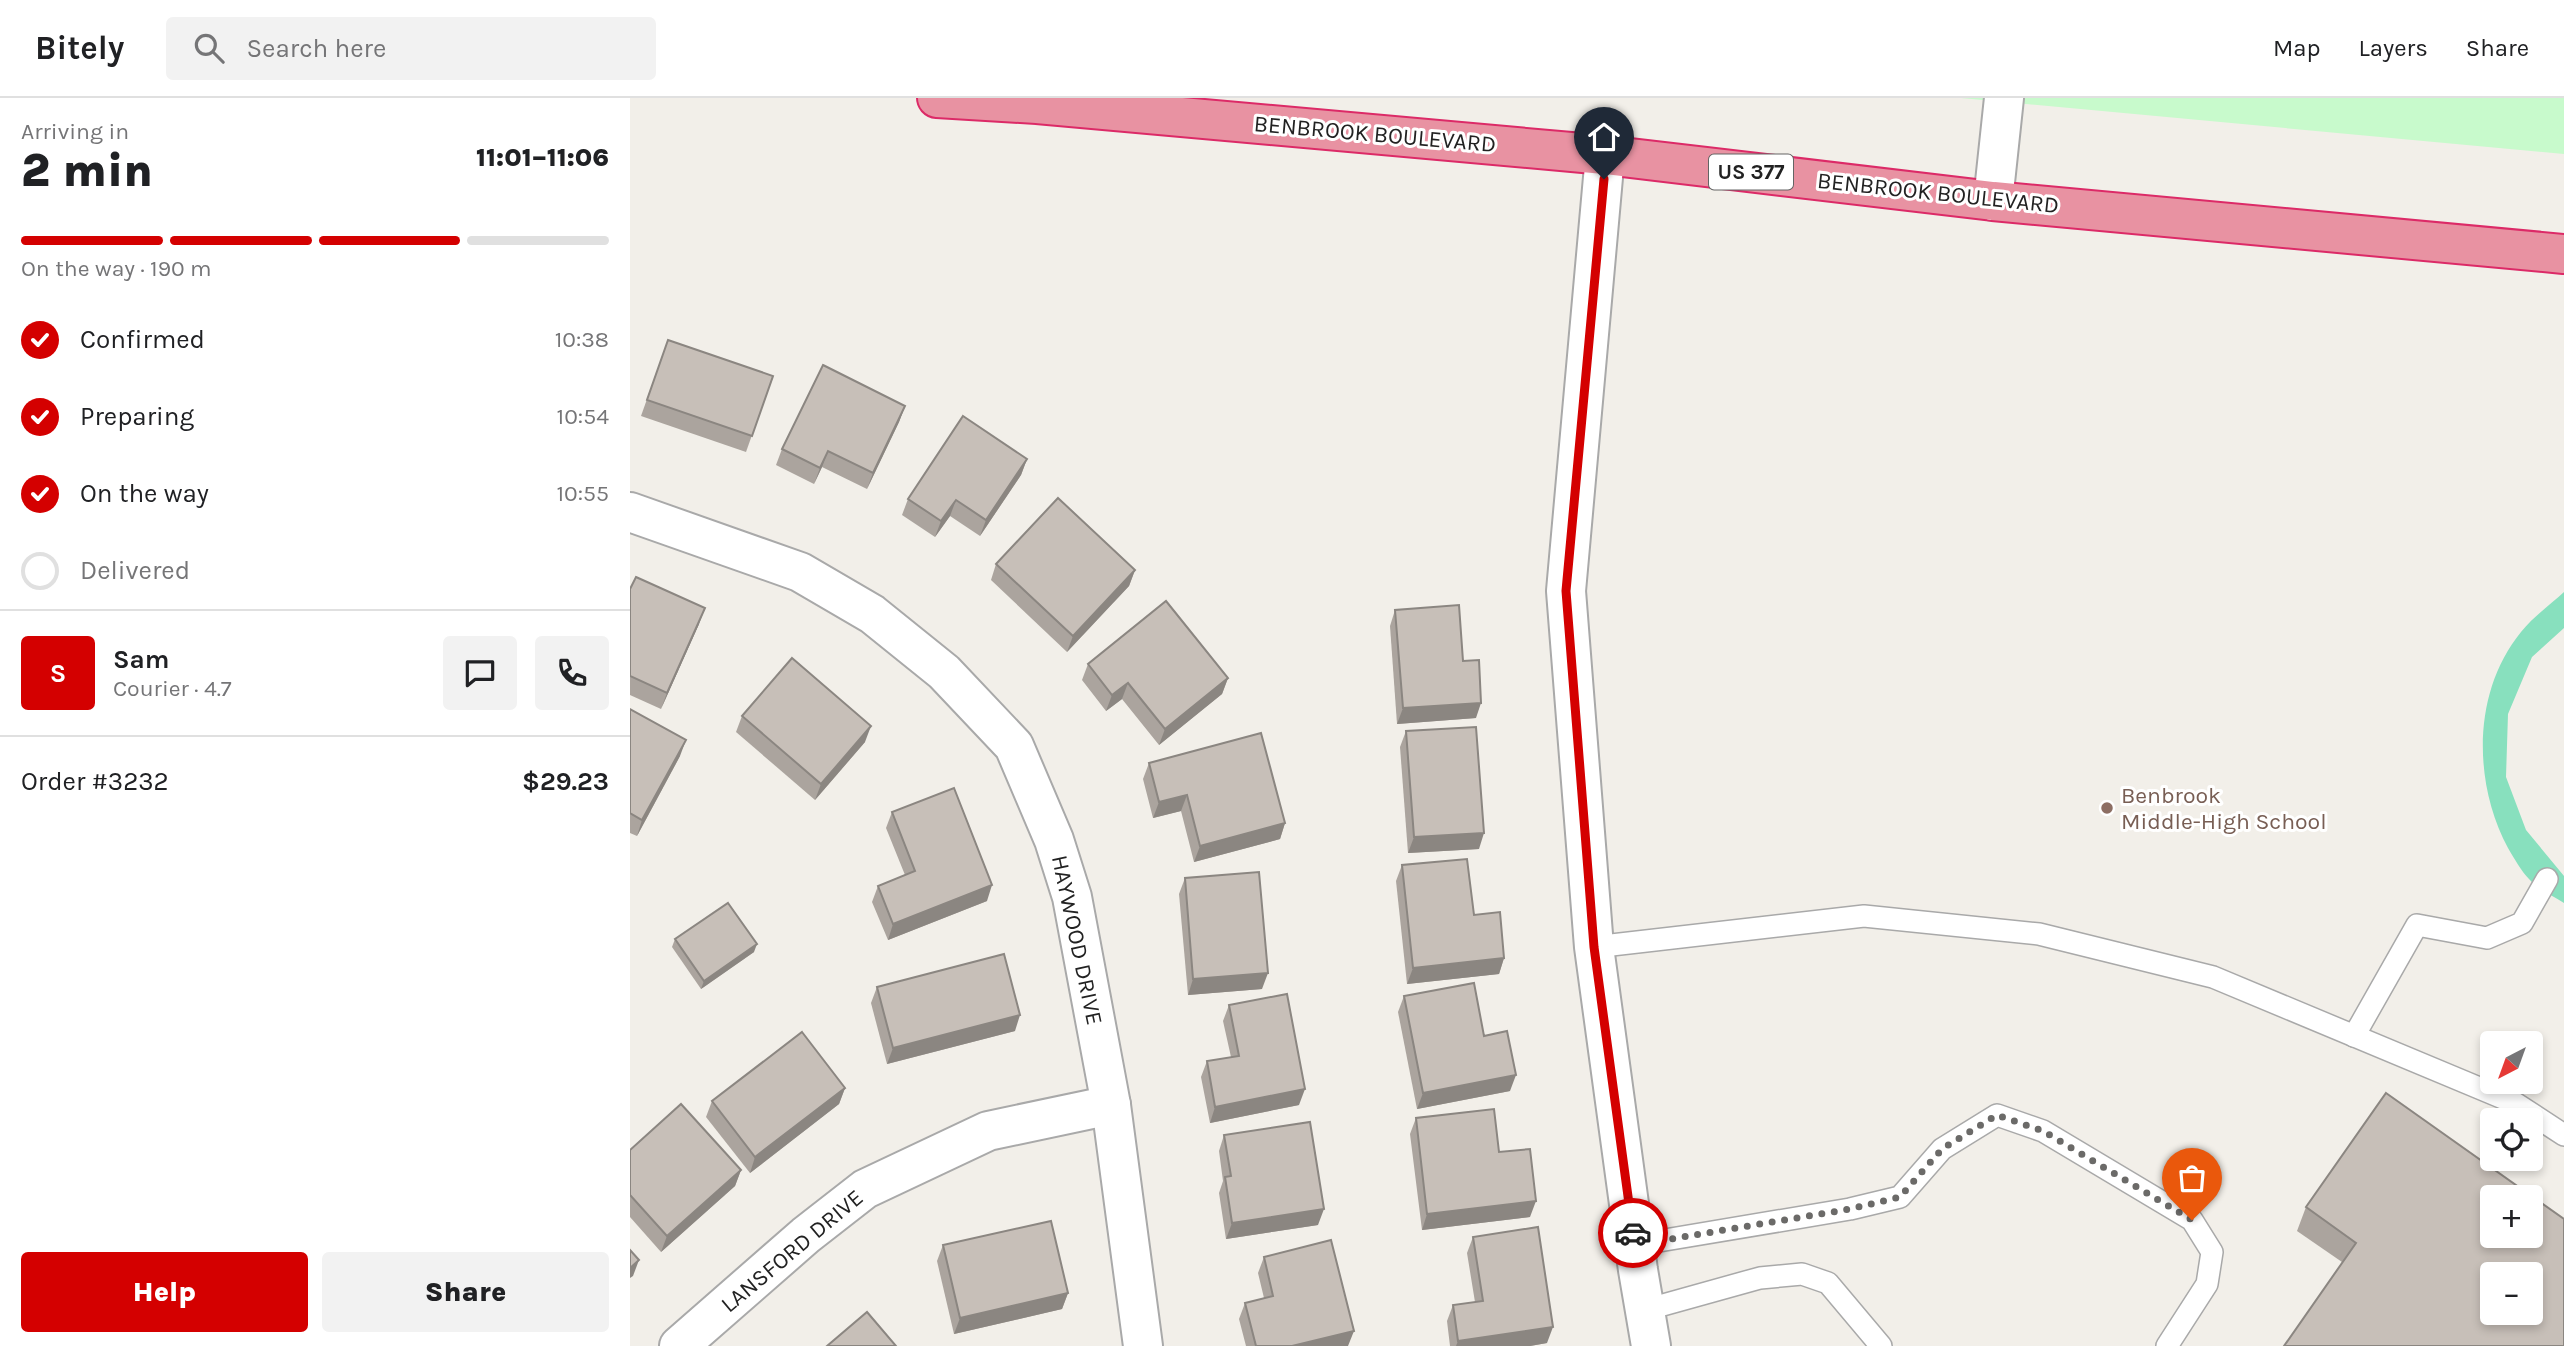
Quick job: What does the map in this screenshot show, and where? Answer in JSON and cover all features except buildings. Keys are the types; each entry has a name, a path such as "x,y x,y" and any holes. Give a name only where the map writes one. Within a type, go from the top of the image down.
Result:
{"highway":[{"name":"BENBROOK BOULEVARD","path":"937,98 1037,104 1605,155 1993,201 2564,254"}],"street":[{"path":"1993,201 2004,98"},
{"path":"1605,155 1566,591 1594,947 1648,1328"},
{"name":"HAYWOOD DRIVE","path":"630,512 800,572 872,614 944,672 1014,746 1054,839 1072,897 1111,1105 1143,1346"},
{"name":"LANSFORD DRIVE","path":"679,1346 806,1235 865,1189 988,1131 1111,1105"}],"lane":[{"path":"2354,1036 2417,925 2487,938 2522,923 2547,879"},
{"path":"1594,947 1864,916 2039,934 2213,977 2515,1104 2564,1135"},
{"path":"1635,1245 1850,1209 1900,1197 1942,1149 1997,1115 2043,1131 2192,1220 2212,1252 2207,1284 2167,1346"},
{"path":"1648,1328 1760,1278 1802,1274 1828,1283 1881,1346"}],"green space":[{"path":"1961,98 2564,98 2564,154"},
{"path":"2564,592 2564,628 2532,657 2508,714 2506,777 2526,830 2564,876 2564,903 2533,883 2508,848 2488,795 2483,738 2493,682 2505,656 2521,632"}],"way so far":[{"path":"1633,1233 1635,1245 1850,1209 1900,1197 1942,1149 1997,1115 2043,1131 2192,1220"}],"place":[{"name":"Benbrook Middle-High School","path":"2107,808"}],"route":[{"path":"1604,179 1566,591 1594,947 1633,1233"}]}
